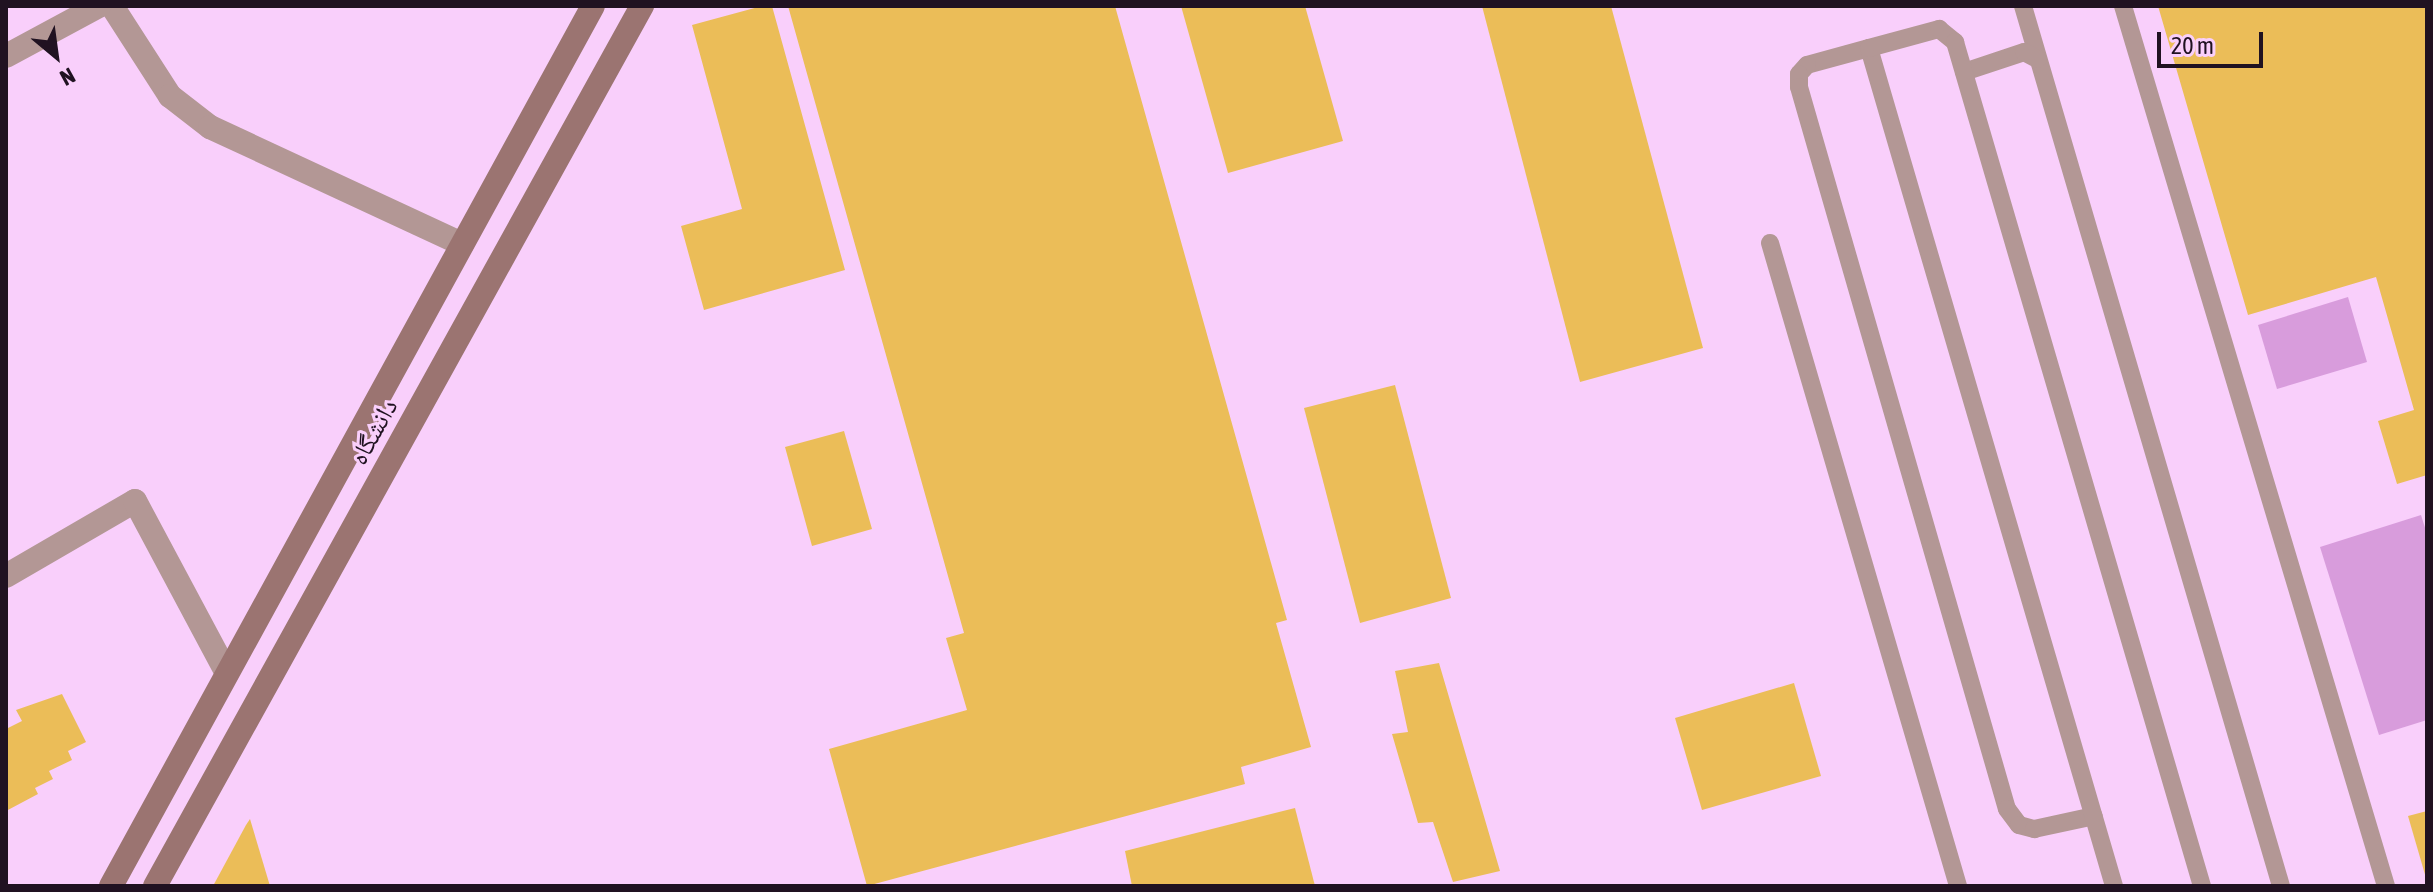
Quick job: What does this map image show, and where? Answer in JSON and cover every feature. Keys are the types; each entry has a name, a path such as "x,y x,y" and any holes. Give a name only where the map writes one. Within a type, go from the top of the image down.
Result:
{"street":[{"path":"6,56 99,6"},
{"path":"112,6 170,96 210,127 462,244"},
{"name":"دانشگاه","path":"111,886 593,6"},
{"name":"دانشگاه","path":"155,886 642,6"},
{"path":"6,576 135,501 227,673 261,695"}],"lane":[{"path":"2023,6 2037,59 2045,71 2281,886"},
{"path":"2123,6 2386,886"},
{"path":"2094,816 2034,829 2019,825 2007,809 1799,87 1799,74 1807,65 1939,29 1955,42 2202,886"},
{"path":"1869,48 2114,886"},
{"path":"1964,72 2024,52 2037,59"},
{"path":"1770,243 1958,886"}],"shaded area":[{"path":"2348,297 2367,362 2277,389 2258,325"},
{"path":"2421,515 2427,534 2427,720 2379,735 2320,547"}],"building":[{"path":"772,6 845,270 704,310 681,226 742,209 692,25"},
{"path":"788,6 1115,6 1287,620 1276,623 1311,747 1241,767 1245,784 867,886 829,749 967,710 946,638 964,633"},
{"path":"1181,6 1305,6 1343,141 1228,173"},
{"path":"1482,6 1611,6 1703,348 1580,382"},
{"path":"2158,6 2427,6 2427,475 2397,484 2378,421 2414,410 2376,277 2248,315"},
{"path":"1395,385 1451,598 1360,623 1304,408"},
{"path":"844,431 872,529 812,546 785,447"},
{"path":"1439,663 1500,871 1453,882 1433,822 1418,823 1392,734 1408,732 1395,671"},
{"path":"1794,683 1821,776 1702,810 1675,718"},
{"path":"62,694 86,742 68,751 72,760 49,771 53,779 35,788 38,794 6,811 6,729 22,721 16,710"},
{"path":"1295,808 1315,886 1132,886 1125,851"},
{"path":"2427,811 2427,878 2426,878 2408,816"},
{"path":"250,819 270,886 213,886 246,825"}]}
